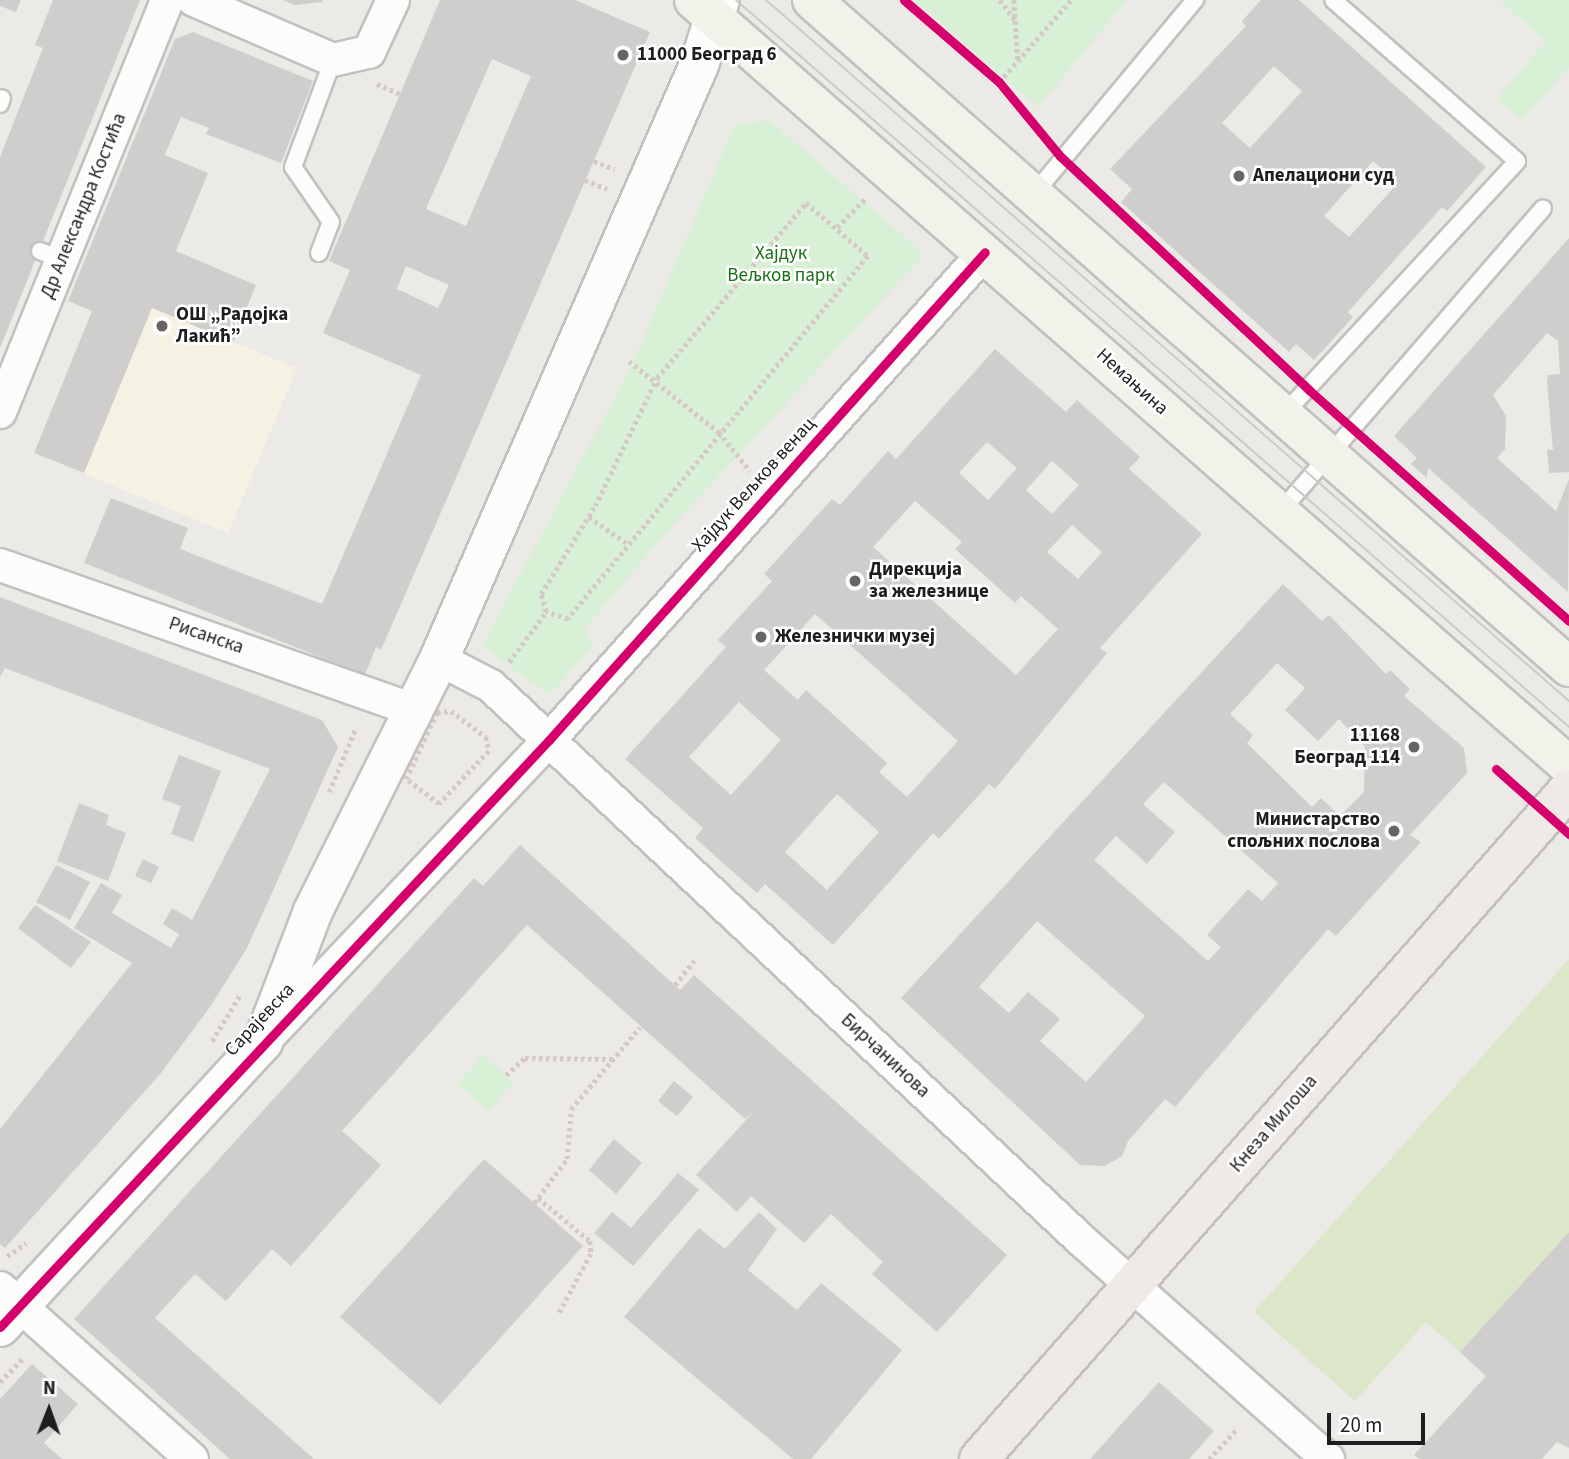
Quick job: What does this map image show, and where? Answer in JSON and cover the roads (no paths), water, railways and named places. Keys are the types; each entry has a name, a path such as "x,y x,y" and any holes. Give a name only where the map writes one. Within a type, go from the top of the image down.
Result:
{"main road":[{"path":"812,0 1569,667"},
{"name":"Немањина","path":"709,6 1279,513 1569,766"},
{"name":"Кнеза Милоша","path":"979,1459 1569,789"}],"street":[{"name":"Др Александра Костића","path":"0,412 51,255 167,0"},
{"path":"194,0 342,60 369,52 393,0"},
{"path":"411,709 439,659 699,65 709,6"},
{"name":"Хајдук Вељков венац","path":"549,740 985,252"},
{"name":"Рисанска","path":"0,565 411,709"},
{"name":"Бирчанинова","path":"439,659 492,686 1131,1285 1328,1459"},
{"name":"Сарајевска","path":"263,1042 313,911 411,709"},
{"name":"Сарајевска","path":"6,1307 263,1042 549,740"},
{"path":"6,1307 192,1459"}],"lane":[{"path":"1033,195 1195,0"},
{"path":"1283,415 1517,161 1333,0"},
{"path":"319,253 331,222 293,167 342,60"},
{"path":"1279,513 1543,208"}],"tram line":[{"path":"736,0 1569,727"},
{"path":"766,0 1569,701"}],"place":[{"name":"11000 Београд 6","path":"623,55"},
{"name":"Апелациони суд","path":"1239,176"},
{"name":"ОШ „Радојка Лакић”","path":"162,326"},
{"name":"Дирекција за железнице","path":"855,581"},
{"name":"Железнички музеј","path":"761,637"},
{"name":"11168 Београд 114","path":"1414,747"},
{"name":"Министарство спољних послова","path":"1394,831"}],"park label":[{"name":"Хајдук Вељков парк","path":"781,265"}]}
